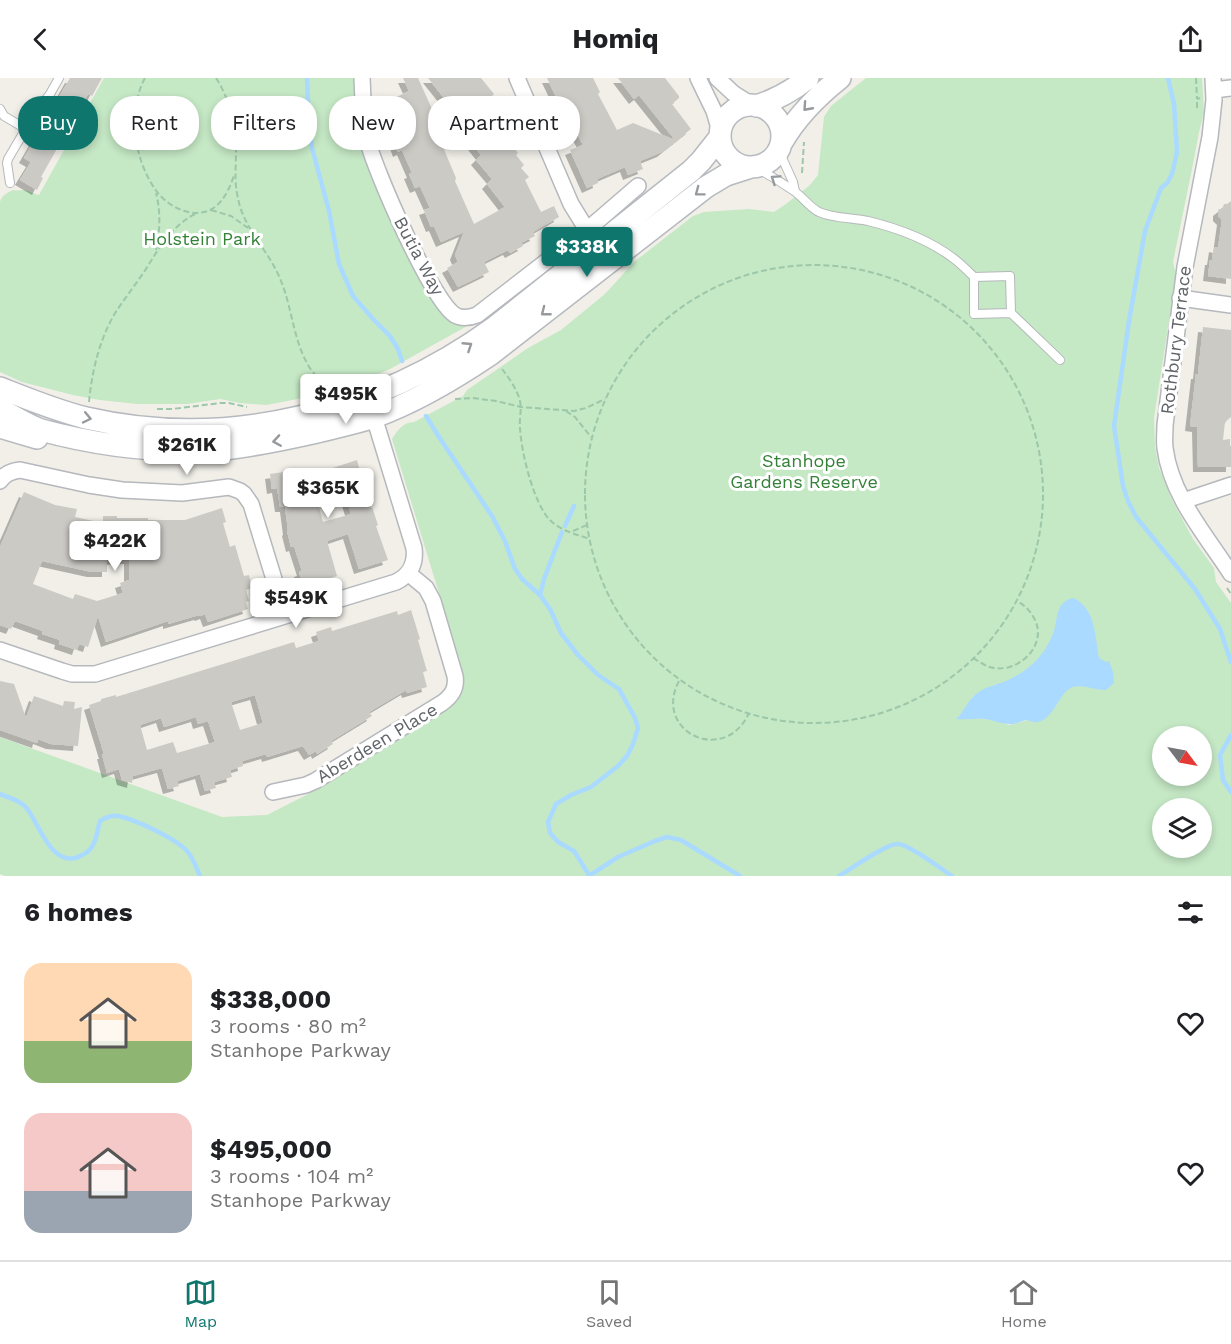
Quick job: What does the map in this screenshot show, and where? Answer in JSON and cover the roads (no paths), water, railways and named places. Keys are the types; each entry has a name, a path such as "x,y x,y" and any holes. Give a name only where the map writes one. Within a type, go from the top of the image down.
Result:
{"main road":[{"path":"0,410 39,429 96,442 191,450 225,448 288,439 400,395 422,384 691,171 720,136 725,120 730,114 737,109 769,102 786,94 808,78"},
{"path":"422,384 448,382 491,354 706,187 726,175 763,165 771,160 777,154 798,117 813,100 840,78"},
{"path":"754,106 764,108 777,118 782,134 781,144"},
{"path":"720,136 724,150 732,161 753,167"},
{"path":"0,388 41,404 88,418 139,427 199,430 251,426 290,420 339,407 370,407"},
{"path":"0,427 47,441 78,444 96,442"}],"street":[{"name":"Butia Way","path":"362,78 367,138 376,167 425,273 449,310 455,315 463,318 477,315 586,230 638,186"},
{"path":"517,78 571,204 586,230"},
{"path":"698,78 714,111 720,136"},
{"path":"717,78 733,93 754,106"},
{"path":"1214,84 1231,88"},
{"name":"Rothbury Terrace","path":"1214,84 1210,137 1180,298 1164,447 1168,464 1183,501 1231,574"},
{"path":"1180,298 1231,305"},
{"path":"0,650 72,674 95,674 403,578 414,563 414,548 370,407"},
{"path":"0,481 8,473 20,470 122,490 182,493 229,487 240,491 251,504 285,615"},
{"path":"1183,501 1231,485"},
{"name":"Aberdeen Place","path":"273,792 315,781 442,703 453,692 455,676 433,601 426,588 408,573"}],"lane":[{"path":"49,96 59,78"},
{"path":"0,109 4,116 18,124"},
{"path":"10,183 7,163 18,142"},
{"path":"781,144 783,160 795,191"},
{"path":"753,167 795,191 816,211 826,215 872,222 922,240 955,259 974,277 1010,276 1011,313 1060,360"},
{"path":"974,277 974,314 1011,313"},
{"path":"0,420 39,429"}],"water":[{"path":"1073,598 1081,603 1090,616 1099,658 1106,662 1109,661 1114,683 1106,690 1073,687 1067,690 1048,716 1035,722 1027,720 1011,724 985,719 956,719 976,694 1016,676 1035,661 1050,640 1061,606"}],"waterway":[{"path":"307,78 312,148 329,211 339,264 353,296 390,336 402,361"},
{"path":"1168,78 1174,104 1177,152 1172,174 1161,188 1145,231 1114,426 1123,486 1128,501 1136,517 1195,589 1220,629 1231,662"},
{"path":"426,416 492,516 505,541 515,569 522,579 540,595 550,609 561,633 578,655 598,675 619,689 635,718 638,728 627,756 591,787 556,804 548,822 550,833 558,842 574,851 589,875"},
{"path":"565,526 574,506"},
{"path":"540,595 562,532"},
{"path":"1231,735 1220,755 1223,780 1231,792"},
{"path":"0,794 16,800 25,807 47,842 59,855 67,858 82,855 95,842 100,821 118,816 134,821 173,840 187,851 200,876"},
{"path":"589,876 618,857 667,837 681,840 740,876"},
{"path":"839,876 878,852 898,844 917,852 952,876"}],"park label":[{"name":"Holstein Park","path":"202,239"},
{"name":"Stanhope Gardens Reserve","path":"804,472"}]}
